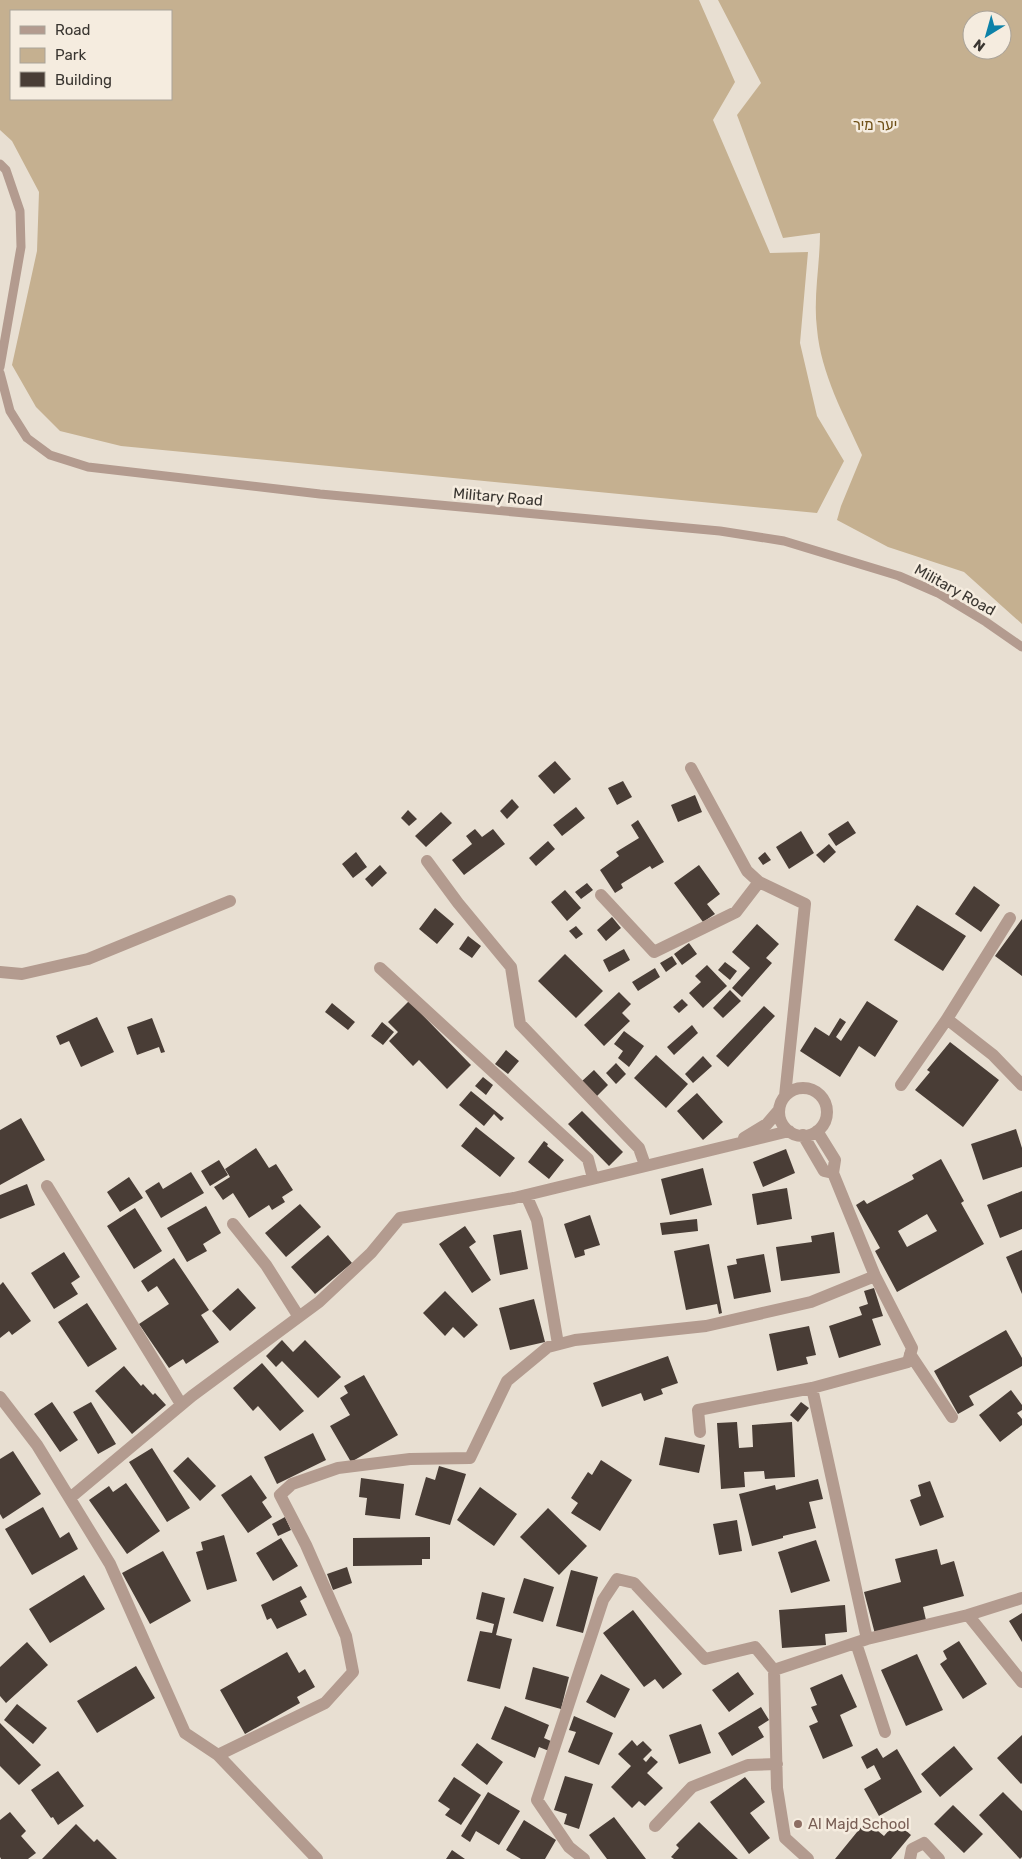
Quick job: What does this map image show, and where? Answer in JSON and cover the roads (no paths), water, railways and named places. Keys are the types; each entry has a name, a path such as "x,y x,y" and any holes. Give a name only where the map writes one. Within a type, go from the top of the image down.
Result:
{"street":[{"path":"691,768 747,871 759,882 805,904 785,1096"},
{"path":"427,861 458,903 512,967 520,1024 639,1148 645,1165"},
{"path":"601,895 654,952 736,912 759,882"},
{"path":"0,972 22,974 88,959 230,901"},
{"path":"901,1086 947,1019 1010,918"},
{"path":"380,968 588,1159 593,1178"},
{"path":"947,1019 992,1055 1022,1085"},
{"path":"70,1498 181,1404 319,1302 371,1253 400,1218 526,1195 789,1131 803,1135 817,1131 823,1126 827,1111 826,1103 822,1096 808,1088 799,1088 792,1090 785,1096 781,1103 780,1118 789,1131"},
{"path":"734,1145 767,1124 780,1110"},
{"path":"700,1432 698,1410 812,1388 908,1362 912,1348 875,1276 833,1173 836,1160 817,1131"},
{"path":"803,1135 824,1171 833,1173"},
{"path":"47,1186 181,1404"},
{"path":"526,1195 537,1220 558,1344"},
{"path":"233,1224 266,1265 299,1317"},
{"path":"218,1756 325,1704 353,1672 346,1636 306,1545 280,1495 292,1484 338,1468 410,1459 470,1458 507,1381 548,1347 575,1340 706,1326 811,1302 875,1276"},
{"path":"910,1354 952,1417"},
{"path":"812,1388 861,1641 885,1732"},
{"path":"0,1397 37,1445 110,1564 185,1733 218,1756 317,1859"},
{"path":"584,1859 569,1847 537,1800 603,1600 617,1579 634,1583 705,1659 755,1647 774,1670 777,1788 785,1838 808,1859"},
{"path":"774,1670 861,1641 968,1615 1022,1598"},
{"path":"968,1615 1022,1682"},
{"path":"655,1826 692,1787 748,1765 777,1764"},
{"path":"910,1859 912,1849 924,1843 939,1859"}],"lane":[{"path":"0,164 6,170 20,211 21,247 0,367"},
{"name":"Military Road","path":"0,373 10,411 26,438 50,455 88,467 320,494 720,531 784,541 899,576 938,593 1022,646"}],"place":[{"name":"Al Majd School","path":"798,1824"}],"park label":[{"name":"יער מיר","path":"875,125"}]}
